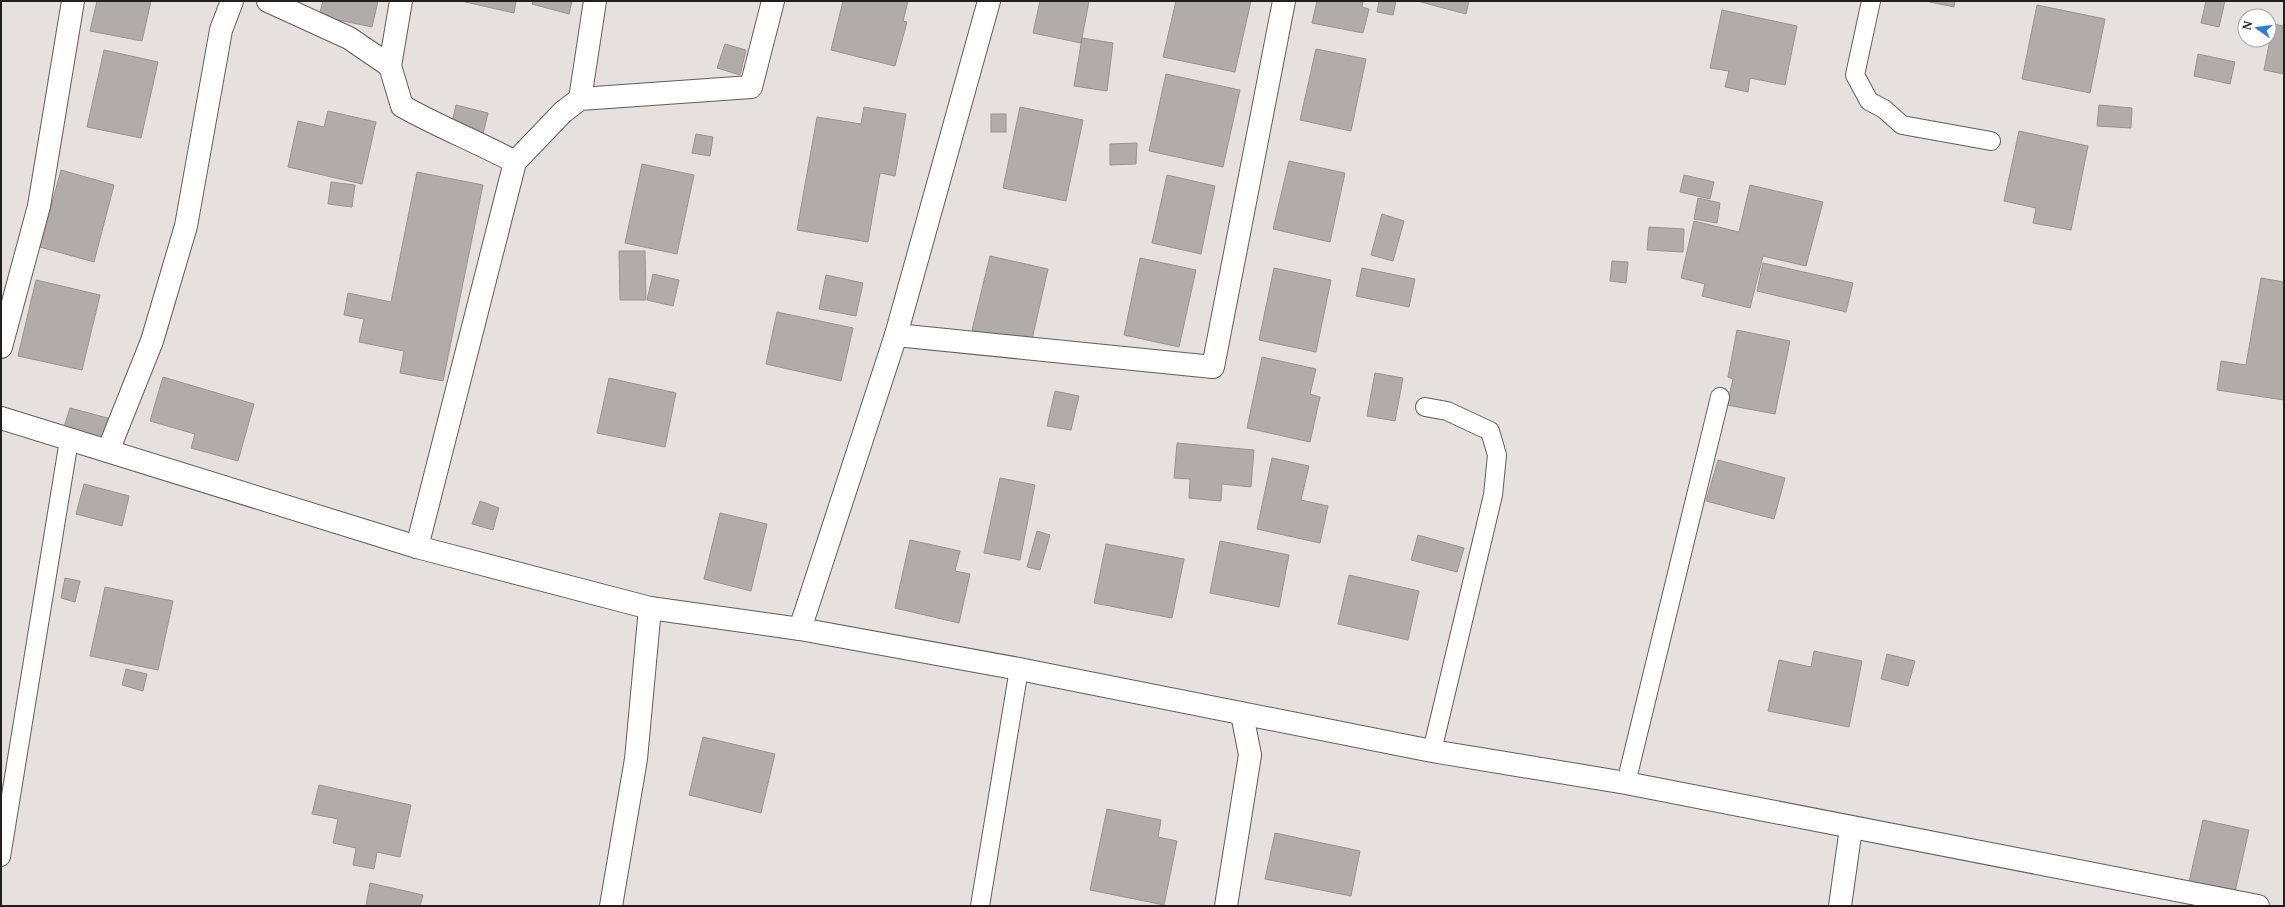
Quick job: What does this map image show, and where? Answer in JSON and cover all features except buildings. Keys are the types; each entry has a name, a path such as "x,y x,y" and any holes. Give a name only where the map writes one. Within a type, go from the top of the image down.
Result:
{"street":[{"path":"1,347 39,206 72,1"},
{"path":"108,451 152,341 186,226 221,30 232,1"},
{"path":"268,1 349,38 390,66"},
{"path":"401,1 390,66 402,106 434,124 483,144 515,162"},
{"path":"580,99 595,1"},
{"path":"417,547 515,162 563,112 580,99 750,87 773,1"},
{"path":"800,629 896,335 989,1"},
{"path":"896,335 1213,367 1284,1"},
{"path":"1,418 417,547 650,608 800,629 1019,669 1432,751 1626,783 2258,906"},
{"path":"611,906 636,759 650,608"},
{"path":"1226,906 1250,755 1242,714"},
{"path":"1840,906 1851,828"}],"lane":[{"path":"1871,1 1855,76 1868,101 1884,109 1902,125 1991,141"},
{"path":"1626,783 1720,397"},
{"path":"1424,407 1447,411 1490,431 1497,455 1492,495 1432,751"},
{"path":"1,857 69,440"},
{"path":"980,906 1019,669"}]}
